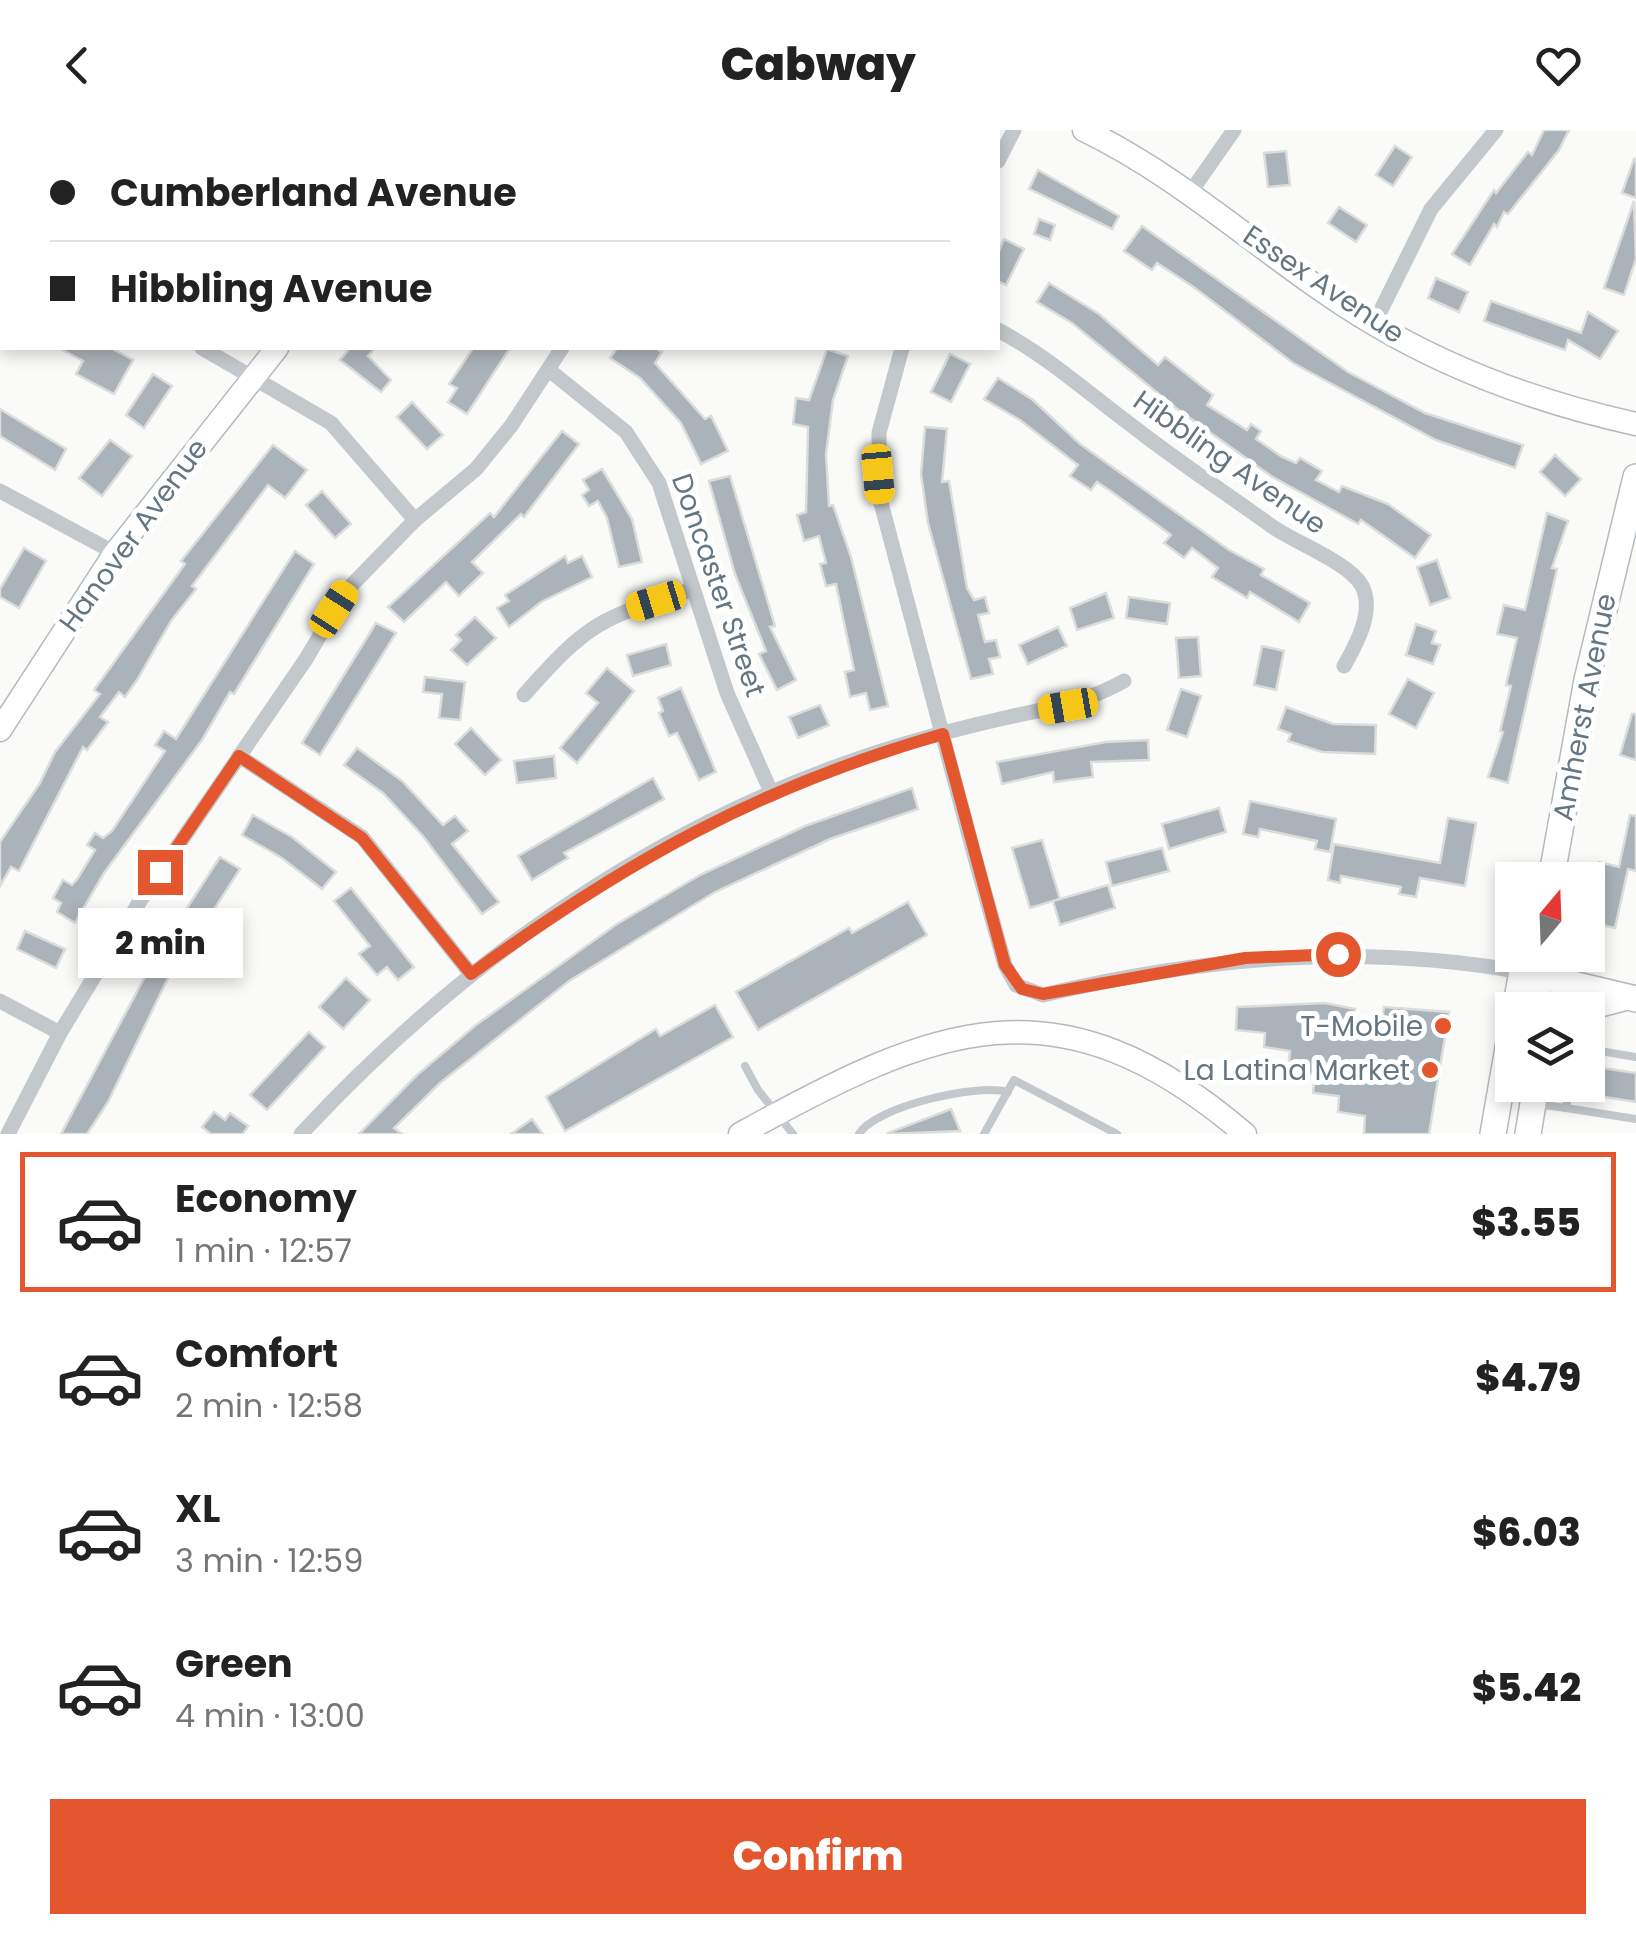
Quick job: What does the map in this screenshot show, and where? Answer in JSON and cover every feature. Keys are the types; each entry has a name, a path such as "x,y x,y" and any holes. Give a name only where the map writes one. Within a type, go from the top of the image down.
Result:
{"main road":[{"name":"Amherst Avenue","path":"1554,862 1587,680 1636,477"},
{"path":"1537,972 1571,992"},
{"path":"1558,972 1576,992"},
{"path":"1605,998 1635,999"},
{"path":"1493,1134 1499,1102"},
{"path":"1528,1134 1532,1102"}],"street":[{"path":"1000,157 1014,130"},
{"name":"Essex Avenue","path":"1084,130 1190,194 1374,324 1487,378 1636,424"},
{"path":"1190,194 1234,130"},
{"path":"1374,324 1431,210 1496,130"},
{"name":"Hibbling Avenue","path":"1000,331 1060,368 1132,426 1284,534 1351,573 1363,588 1366,605 1344,666"},
{"path":"206,350 330,423 415,520"},
{"name":"Hanover Avenue","path":"0,730 115,553 274,350"},
{"path":"8,1134 60,1033 140,900 346,590 415,520 476,468 561,350"},
{"path":"901,350 879,433 880,499 1009,976 1022,989 1043,994 1187,967 1295,955 1495,962"},
{"name":"Doncaster Street","path":"549,370 605,411 646,458 670,508 691,590 728,693 772,794"},
{"path":"0,491 115,553"},
{"path":"524,695 570,642 594,624 691,590"},
{"path":"301,1134 394,1038 471,974 606,879 772,794 862,758 943,734 1087,702 1124,680"},
{"path":"239,756 362,838 471,974"},
{"path":"0,1001 60,1033"},
{"path":"740,1134 912,1049 961,1036 1021,1032 1069,1037 1136,1058 1186,1086 1245,1134"}],"lane":[{"path":"1605,1051 1636,1056"},
{"path":"745,1066 758,1090 780,1112 793,1134"},
{"path":"984,1134 1014,1080 1116,1134"},
{"path":"860,1134 873,1122 948,1092 992,1087 1008,1092"},
{"path":"1555,1102 1566,1108 1636,1119"},
{"path":"1566,1108 1567,1102"}],"building":[{"path":"1544,130 1569,130 1559,150 1508,214 1504,212 1497,227 1494,224 1470,265 1452,254 1494,190 1496,193 1528,152 1532,155"},
{"path":"1395,146 1412,157 1393,186 1376,175"},
{"path":"1286,151 1290,185 1268,187 1264,153"},
{"path":"1636,160 1636,198 1622,193"},
{"path":"1038,170 1119,216 1112,229 1029,189"},
{"path":"1634,201 1636,259 1624,295 1604,288"},
{"path":"1339,207 1367,225 1356,242 1328,223"},
{"path":"1039,219 1055,225 1050,240 1034,234"},
{"path":"1142,226 1348,372 1425,413 1523,445 1515,468 1436,440 1293,363 1195,288 1157,263 1152,270 1124,251"},
{"path":"1004,239 1024,249 1006,285 1000,282 1000,248"},
{"path":"1436,278 1468,292 1459,312 1428,298"},
{"path":"1049,283 1099,314 1158,365 1165,357 1213,395 1207,405 1247,430 1251,424 1261,431 1256,439 1282,457 1296,463 1300,458 1322,471 1316,480 1339,492 1342,486 1388,504 1431,535 1415,558 1361,520 1358,524 1271,476 1176,408 1072,323 1037,302"},
{"path":"1491,301 1581,333 1588,312 1618,331 1600,359 1568,340 1565,350 1484,321"},
{"path":"63,350 115,350 133,360 114,394 76,374 83,361"},
{"path":"348,350 373,350 368,356 391,380 381,392 340,360"},
{"path":"472,350 509,350 467,414 448,402 457,388 449,384"},
{"path":"616,350 662,352 655,363 705,419 711,416 728,451 701,464 681,423 640,378 610,358"},
{"path":"827,350 848,356 833,400 826,454 829,506 833,505 851,557 888,706 870,710 866,693 850,697 845,672 854,670 836,584 826,586 820,564 826,563 819,536 804,541 797,515 806,512 808,427 793,424 796,398 809,400"},
{"path":"950,354 970,364 951,402 931,392"},
{"path":"153,374 172,386 144,428 126,415"},
{"path":"998,378 1033,400 1080,444 1229,550 1264,569 1261,575 1310,603 1299,622 1250,592 1247,598 1212,577 1218,568 1192,548 1184,558 1164,543 1171,535 1097,482 1091,490 1070,476 1078,465 1020,420 984,399"},
{"path":"412,402 443,435 427,449 397,417"},
{"path":"0,409 66,449 55,470 0,436"},
{"path":"925,427 947,429 942,482 949,481 967,588 974,600 985,597 989,613 978,615 985,642 996,640 1000,657 989,659 993,674 971,679 928,523 921,474"},
{"path":"562,431 579,444 524,517 521,514 472,562 483,573 459,596 446,582 404,622 388,607 490,513 494,517"},
{"path":"110,440 132,456 102,496 79,478"},
{"path":"273,445 307,470 285,498 268,485 192,586 196,589 171,621 137,680 125,697 119,692 100,717 108,722 87,750 83,747 19,871 11,867 0,886 0,842 40,783 55,752 100,694 94,690 185,564 181,561"},
{"path":"1555,455 1581,479 1565,496 1540,472"},
{"path":"602,469 632,519 642,562 619,567 607,518 598,501 589,506 582,495 589,490 583,480"},
{"path":"730,476 775,626 770,627 796,680 777,690 759,654 766,651 735,574 709,481"},
{"path":"322,491 351,524 335,538 306,505"},
{"path":"1547,513 1568,521 1552,568 1557,569 1508,783 1488,777 1503,732 1500,731 1511,686 1506,685 1517,638 1497,634 1504,605 1525,610"},
{"path":"24,548 46,561 19,608 0,597 0,589"},
{"path":"295,551 314,564 234,694 230,692 202,740 104,873 75,923 57,912 61,903 53,898 63,880 72,885 78,878 95,850 87,845 95,833 103,838 112,831 165,751 155,745 164,731 176,739"},
{"path":"565,556 568,563 582,556 592,577 541,602 509,627 497,608 509,601 505,595"},
{"path":"1437,560 1450,598 1430,605 1417,567"},
{"path":"1106,593 1114,618 1077,630 1070,608"},
{"path":"1129,597 1170,603 1167,624 1126,618"},
{"path":"475,617 496,638 467,665 451,650 461,640 456,635"},
{"path":"376,623 396,633 320,755 302,743"},
{"path":"1416,624 1436,631 1432,643 1440,645 1433,664 1406,655"},
{"path":"1058,627 1067,646 1028,664 1019,645"},
{"path":"1198,637 1201,676 1179,678 1176,638"},
{"path":"666,644 671,665 633,676 627,655"},
{"path":"1262,646 1284,651 1276,690 1254,685"},
{"path":"607,668 634,691 577,763 560,748 598,703 586,693"},
{"path":"425,677 465,682 460,720 439,718 442,694 423,692"},
{"path":"1408,679 1434,693 1416,728 1389,714"},
{"path":"681,688 716,772 699,780 677,733 669,736 659,713 663,711 658,698"},
{"path":"1181,689 1201,696 1187,737 1167,730"},
{"path":"820,705 829,725 798,738 789,717"},
{"path":"1286,707 1333,724 1376,725 1375,754 1322,752 1288,741 1291,734 1278,729"},
{"path":"1632,714 1636,714 1636,760 1620,755"},
{"path":"471,728 501,760 485,775 455,744"},
{"path":"1148,740 1149,760 1091,762 1093,777 1054,782 1053,772 1002,784 997,762 1106,742"},
{"path":"357,748 402,781 443,825 455,816 468,831 452,844 499,902 482,914 423,836 383,793 344,765"},
{"path":"554,756 556,778 517,783 514,761"},
{"path":"653,778 664,799 564,853 568,858 532,880 518,856"},
{"path":"912,788 918,809 830,839 715,892 569,981 440,1083 394,1128 402,1134 359,1134 417,1075 476,1025 617,924 700,875 805,826"},
{"path":"1250,801 1336,819 1330,852 1315,849 1317,841 1260,829 1258,837 1243,834"},
{"path":"1219,808 1226,832 1169,849 1162,824"},
{"path":"253,815 292,837 336,872 322,889 282,858 242,835"},
{"path":"1630,815 1636,816 1636,871 1628,869 1615,928 1605,926 1605,864 1619,867"},
{"path":"1448,818 1476,823 1465,886 1420,878 1416,897 1399,894 1401,887 1341,876 1340,883 1328,880 1334,844 1440,863"},
{"path":"1042,840 1060,899 1030,908 1012,848"},
{"path":"1162,848 1169,871 1112,886 1106,862"},
{"path":"220,857 240,869 188,950 183,947 108,1102 87,1134 61,1134 156,956"},
{"path":"1108,885 1115,908 1060,925 1053,901"},
{"path":"351,888 414,967 398,980 387,967 377,975 359,954 370,946 334,901"},
{"path":"908,902 927,935 758,1030 736,992 849,928 852,933"},
{"path":"25,931 65,949 56,968 17,949"},
{"path":"346,978 370,1000 343,1029 319,1007"},
{"path":"1325,1003 1355,1009 1352,1024 1381,1028 1384,1007 1449,1012 1429,1134 1364,1134 1365,1116 1338,1112 1339,1096 1313,1093 1315,1075 1288,1071 1290,1051 1264,1047 1265,1033 1236,1030 1237,1007"},
{"path":"715,1005 733,1037 565,1131 546,1097 656,1029 660,1036"},
{"path":"309,1032 325,1047 267,1110 250,1095"},
{"path":"1605,1068 1636,1073 1636,1102 1605,1097"},
{"path":"951,1109 960,1131 888,1134 888,1133"},
{"path":"214,1112 225,1120 230,1113 248,1126 243,1134 211,1134 202,1127"},
{"path":"532,1119 543,1134 511,1134"}],"place":[{"name":"T-Mobile","path":"1443,1026"},
{"name":"La Latina Market","path":"1430,1070"}],"route":[{"path":"160,872 239,756 341,820 362,838 471,974 561,908 652,852 772,794 862,758 943,734 1005,965 1009,976 1022,989 1043,994 1245,958 1338,954"}]}
